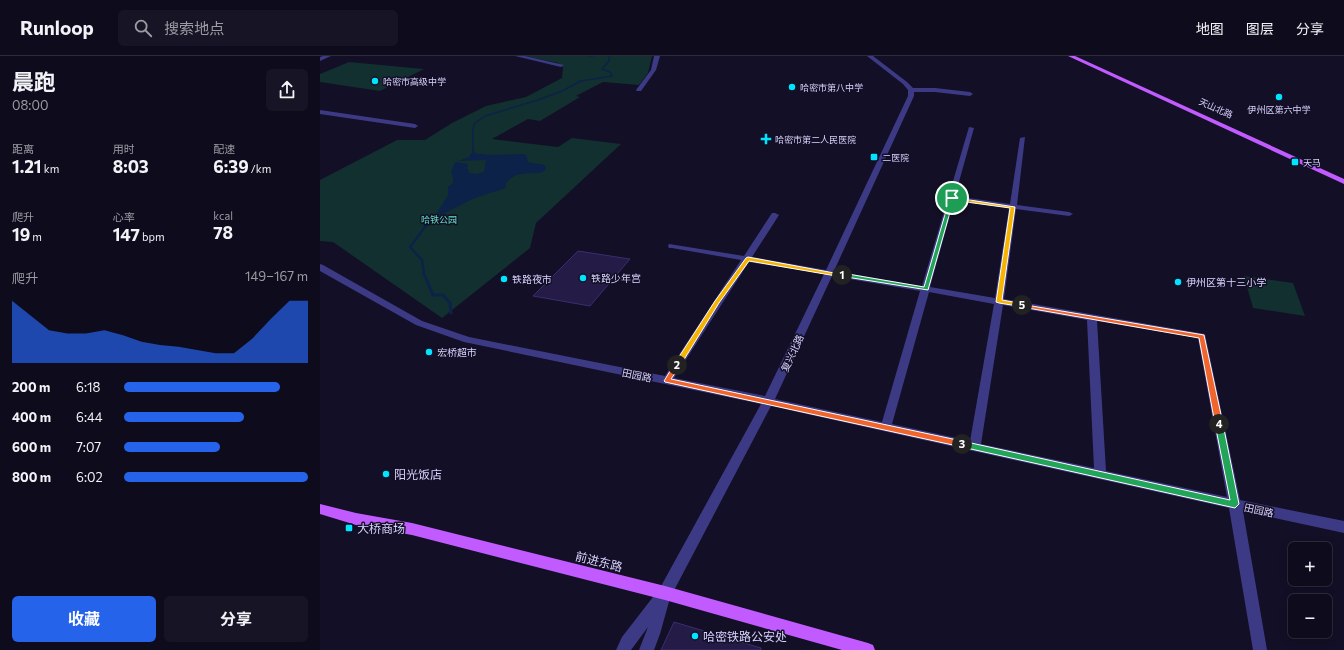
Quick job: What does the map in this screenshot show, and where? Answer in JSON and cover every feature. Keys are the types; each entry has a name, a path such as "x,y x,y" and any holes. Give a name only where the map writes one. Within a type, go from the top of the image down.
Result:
{"main road":[{"path":"1071,56 1344,182"},
{"name":"天山北路","path":"1080,56 1344,176"},
{"name":"前进东路","path":"320,509 412,529 665,593 868,650"}],"street":[{"path":"320,59 328,56"},
{"path":"518,56 561,65"},
{"path":"639,90 652,74 656,66 657,56"},
{"path":"870,56 905,83 911,90 935,90 970,94"},
{"name":"复兴北路","path":"623,650 627,642 665,593 778,383 906,108 911,96 911,90"},
{"path":"320,112 415,126"},
{"path":"320,120 334,114"},
{"path":"886,427 971,128"},
{"path":"975,447 999,302 1023,138"},
{"path":"952,198 1069,214"},
{"path":"667,381 717,303 748,259 775,215"},
{"path":"672,246 1202,336 1235,504 1260,650"},
{"name":"田园路","path":"320,267 419,323 453,336 768,401 1344,527"},
{"path":"1092,317 1100,474"},
{"path":"646,650 653,634 665,593"}],"green space":[{"name":"哈铁公园","path":"525,56 652,56 648,73 639,85 603,82 576,96 580,97 540,121 528,119 492,139 558,147 572,138 621,144 536,223 530,248 442,318 333,242 320,241 320,180 397,140 425,140 452,123 486,106 526,97 562,78 563,67 558,63"},
{"path":"349,62 424,69 380,91 320,82 320,74"},
{"path":"1244,276 1293,283 1305,316 1253,308"}],"water":[{"path":"471,153 490,155 524,154 526,155 528,162 544,165 546,166 546,169 543,172 517,175 506,183 506,188 475,198 445,213 437,213 448,195 448,187 453,183 451,172 455,162 468,164 467,168 469,173 477,174 484,172 486,160 458,161 469,157"}],"building":[{"name":"铁路少年宫","path":"578,251 630,259 590,306 533,296"},
{"name":"哈密铁路公安处","path":"674,622 761,648 761,650 661,650"}],"waterway":[{"path":"473,155 473,128 475,123 485,116 538,100 562,91 581,81 612,76 610,72 602,69 609,61 609,56"},
{"path":"424,275 422,260 410,247 431,219 443,212"},
{"path":"424,274 433,295 443,295 450,303 451,313"}],"place":[{"name":"哈密市高级中学","path":"375,81"},
{"name":"哈密市第八中学","path":"792,87"},
{"name":"伊州区第六中学","path":"1279,97"},
{"name":"哈密市第二人民医院","path":"766,139"},
{"name":"二医院","path":"874,157"},
{"name":"天马","path":"1295,162"},
{"name":"铁路少年宫","path":"583,278"},
{"name":"铁路夜市","path":"504,279"},
{"name":"伊州区第十三小学","path":"1178,282"},
{"name":"宏桥超市","path":"429,352"},
{"name":"阳光饭店","path":"386,474"},
{"name":"大桥商场","path":"349,528"},
{"name":"哈密铁路公安处","path":"695,636"}],"route":[{"path":"952,198 1013,207 999,302 1202,336 1235,504 768,401 667,381 717,303 748,259 926,289 952,198"}]}
